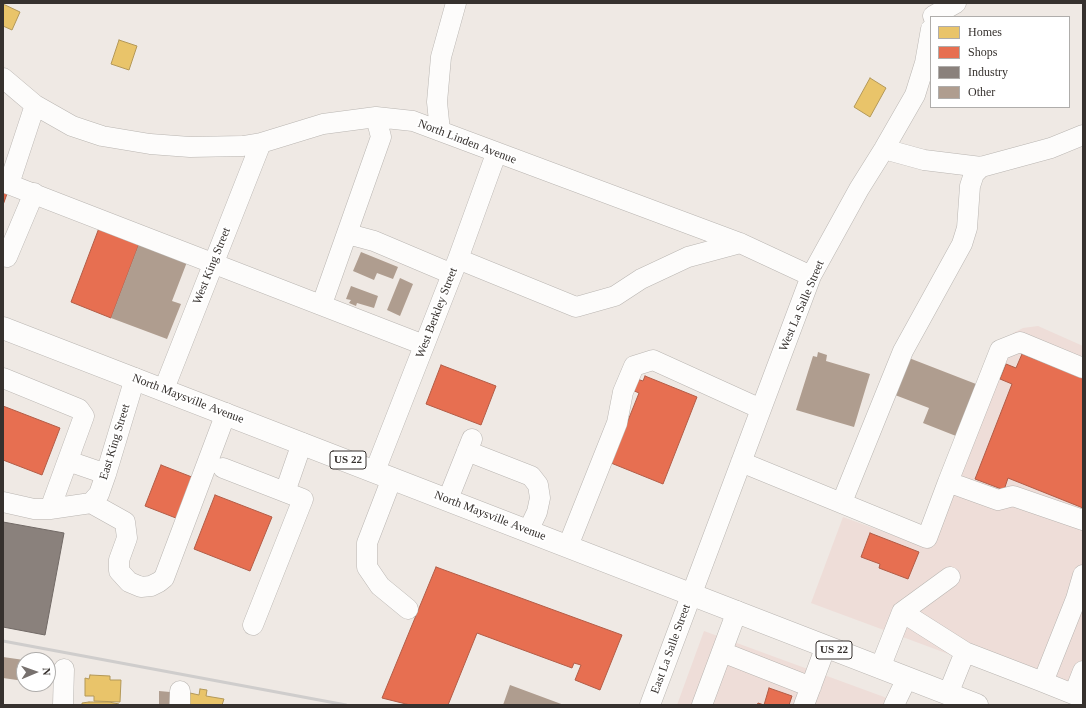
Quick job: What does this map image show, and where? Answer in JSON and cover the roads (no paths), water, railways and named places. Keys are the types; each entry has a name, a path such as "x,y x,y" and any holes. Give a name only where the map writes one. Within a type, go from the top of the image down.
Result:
{"main road":[{"name":"North Maysville Avenue","path":"5,333 164,389 977,705"}],"street":[{"path":"440,130 437,102 441,58 456,3"},
{"path":"933,16 956,3"},
{"name":"West La Salle Street","path":"692,594 811,276 859,189 915,95 926,63 930,36"},
{"name":"North Linden Avenue","path":"3,78 35,105 72,126 120,140 190,147 243,146 260,143 323,124 376,117 413,122 440,130 496,154 740,243 811,276"},
{"path":"35,105 6,183 322,304 424,345"},
{"path":"322,304 381,137 376,117"},
{"path":"884,149 924,160 980,167 1051,148 1083,135"},
{"name":"West King Street","path":"164,389 260,143"},
{"name":"West Berkley Street","path":"408,609 380,586 367,567 367,543 383,474 424,345 496,154"},
{"path":"842,502 903,351 962,244 968,228 970,186 974,174 980,167"},
{"path":"3,256 7,257 34,193"},
{"path":"348,234 455,266 576,307 615,296 641,279 688,257 740,243"},
{"path":"741,462 927,538 1000,350 1020,342 1083,368"},
{"path":"568,546 617,423 623,392 634,366 653,360 761,409"},
{"path":"3,378 80,410 84,416 50,509"},
{"name":"East King Street","path":"91,503 99,494 135,378"},
{"path":"3,502 34,509 50,509 91,503 125,522 127,538 119,560 119,571 129,582 141,587 151,586 164,578 226,413"},
{"path":"285,492 302,443"},
{"path":"448,499 470,445 531,476 538,485 540,498 537,512 528,531"},
{"path":"68,461 106,474"},
{"path":"223,468 303,499 253,625"},
{"path":"948,482 998,500 1013,496 1083,520"},
{"path":"880,668 902,612 950,577"},
{"path":"1043,682 1080,600 1082,578"},
{"name":"East La Salle Street","path":"650,705 692,594"},
{"path":"702,705 737,611"},
{"path":"902,612 965,652 1078,696 1083,671"},
{"path":"794,705 806,692 826,646"},
{"path":"722,652 806,692"},
{"path":"948,694 965,652"},
{"path":"63,705 64,669"},
{"path":"894,705 907,678"}],"railway":[{"path":"3,641 346,705"}]}
